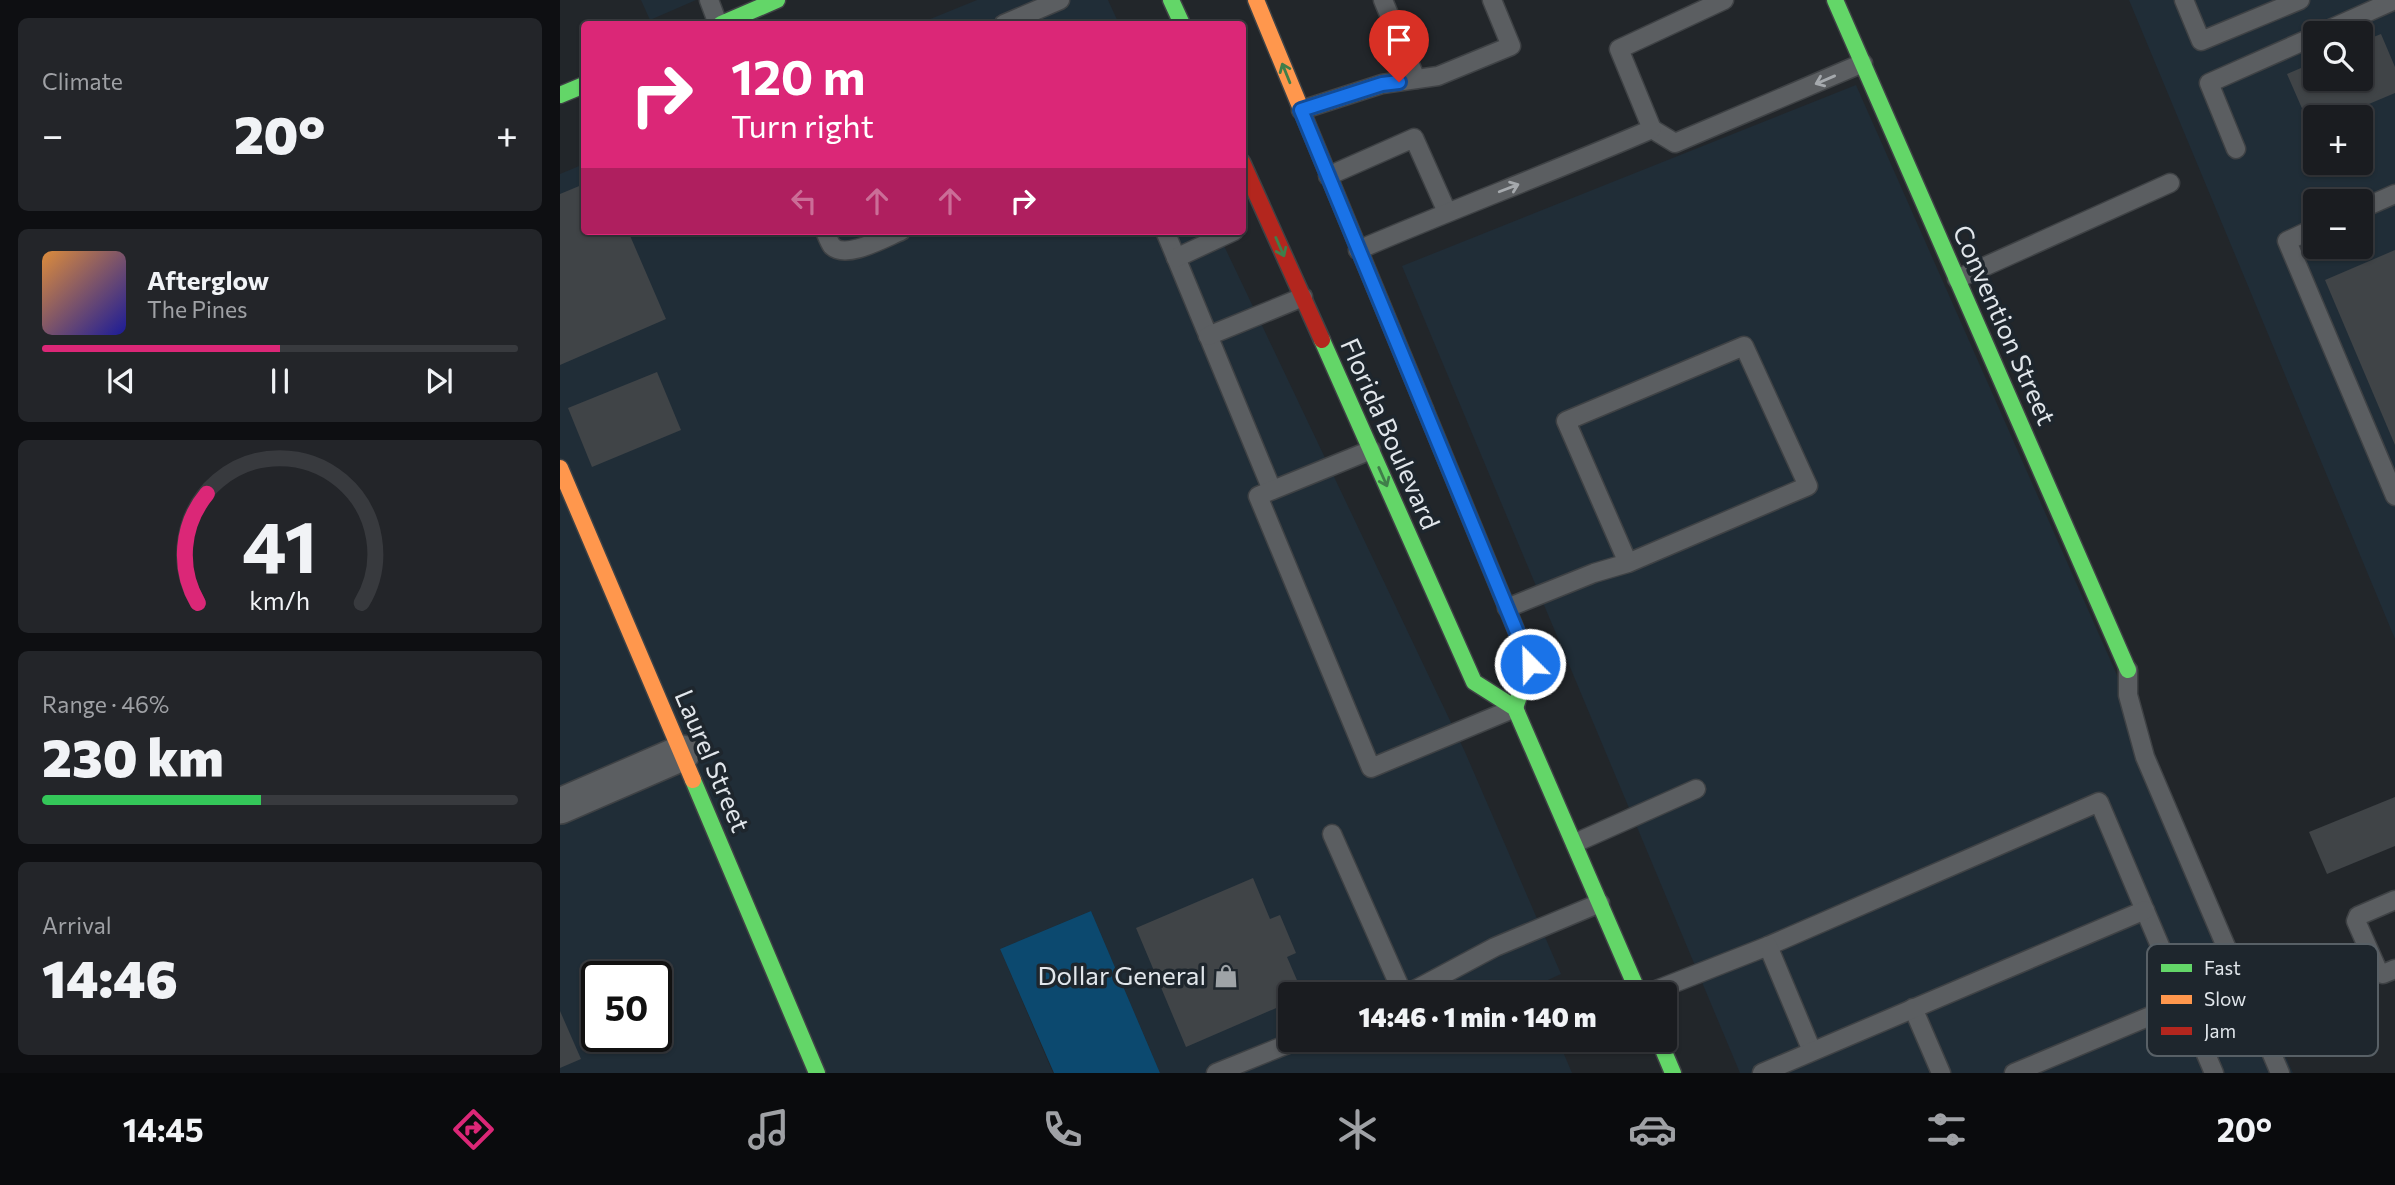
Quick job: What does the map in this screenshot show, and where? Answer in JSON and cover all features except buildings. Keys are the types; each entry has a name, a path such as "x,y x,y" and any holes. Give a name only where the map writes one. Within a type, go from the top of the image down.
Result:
{"main road":[{"path":"741,21 777,0"},
{"path":"1171,0 1180,21"},
{"name":"Florida Boulevard","path":"1246,171 1474,682 1515,708 1530,664 1256,0"},
{"name":"Convention Street","path":"1835,0 2128,670"},
{"path":"560,95 581,86"},
{"name":"Laurel Street","path":"560,468 817,1073"},
{"path":"1515,708 1634,982"},
{"path":"1664,1052 1673,1073"}],"street":[{"path":"560,806 682,753"}],"lane":[{"path":"709,0 719,21"},
{"path":"1011,21 1060,0"},
{"path":"1383,0 1416,79"},
{"path":"1301,110 1382,84 1438,76 1511,46 1492,0"},
{"path":"1724,0 1619,49 1652,129 1675,143 1863,63"},
{"path":"2184,0 2201,41 2300,0"},
{"path":"2348,21 2395,0"},
{"path":"2236,149 2209,83 2303,41"},
{"path":"1358,250 1652,129"},
{"path":"1328,176 1413,138 1447,212"},
{"path":"1957,279 2170,183"},
{"path":"2373,204 2395,194"},
{"path":"1246,225 1267,216"},
{"path":"2303,234 2287,241 2395,496"},
{"path":"827,235 831,245 839,251 852,251 891,235"},
{"path":"1167,235 1272,490"},
{"path":"1176,258 1225,235"},
{"path":"1208,336 1303,298"},
{"path":"1507,608 1594,573 1628,563 1808,486 1744,346 1566,421 1628,563"},
{"path":"1370,450 1258,496 1371,768 1515,708"},
{"path":"2128,670 2129,695 2145,757 2225,944"},
{"path":"1574,843 1696,789"},
{"path":"1676,982 1768,946 2099,802 2159,944"},
{"path":"1332,834 1400,982"},
{"path":"2367,944 2356,918 2395,900"},
{"path":"1428,982 1495,947 1601,903"},
{"path":"1762,1073 2145,910"},
{"path":"1768,946 1812,1051"},
{"path":"2378,971 2383,974 2395,969"},
{"path":"1913,1008 1941,1073"},
{"path":"2014,1073 2147,1017"},
{"path":"1216,1073 1278,1048"},
{"path":"2207,1056 2214,1073"},
{"path":"2273,1056 2280,1073"}],"shaded area":[{"path":"641,0 696,0 650,20"},
{"path":"977,0 1108,0 1118,21 925,21"},
{"path":"2129,0 2395,0 2395,639"},
{"path":"1856,85 2236,944 2147,944 2147,1056 2285,1056 2293,1073 1740,1073 1402,266"},
{"path":"581,165 581,235 1219,235 1465,752 1561,974 1544,982 1278,982 1278,1052 1563,1052 1572,1073 1160,1073 1091,911 1000,949 1053,1073 560,1073 560,174"},
{"path":"1091,911 1160,1073 1054,1073 1000,949"}],"traffic: fast":[{"path":"728,21 777,0"},
{"path":"1171,0 1181,21"},
{"path":"1835,0 2128,670"},
{"path":"560,95 581,86"},
{"path":"1322,340 1474,682 1515,708 1634,982"},
{"path":"1425,409 1530,664 1515,708"},
{"path":"693,780 817,1073"},
{"path":"1664,1052 1673,1073"}],"traffic: slow":[{"path":"1256,0 1425,409"},
{"path":"560,468 693,780"}],"traffic: jam":[{"path":"1246,171 1322,340"}],"place":[{"name":"Dollar General","path":"1226,976"}],"route":[{"path":"1399,82 1382,84 1301,110 1530,664"}]}
